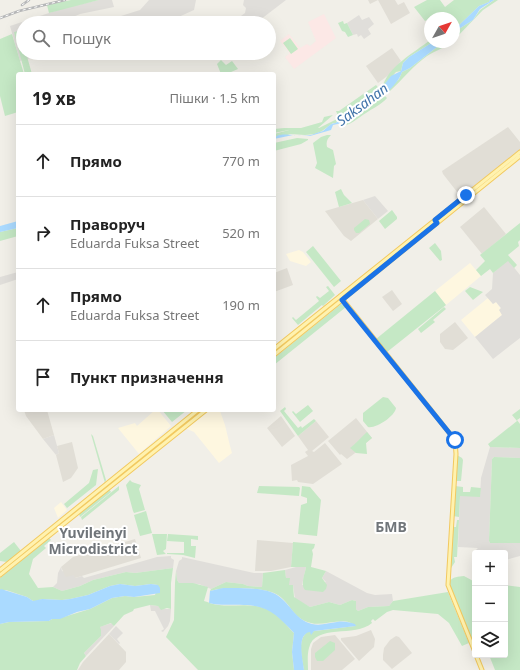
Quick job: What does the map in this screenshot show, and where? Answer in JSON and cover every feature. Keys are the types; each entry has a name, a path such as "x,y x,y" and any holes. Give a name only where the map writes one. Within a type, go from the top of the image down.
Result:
{"main road":[{"path":"276,347 518,157 520,152"},
{"path":"276,353 436,222"},
{"path":"340,296 455,440 456,454 448,585 472,645"},
{"path":"0,570 196,412"},
{"path":"0,575 204,412"},
{"path":"43,535 46,539"},
{"path":"477,658 482,670"}],"shaded area":[{"path":"99,0 112,0 114,7 75,16 40,16 64,8"},
{"path":"149,0 196,0 194,10 181,16 121,16 140,10"},
{"path":"244,0 286,0 265,16 241,16 245,13 246,8 243,5"},
{"path":"368,0 378,0 370,4"},
{"path":"378,0 395,0 398,5 404,2 410,13 391,24"},
{"path":"324,14 336,38 294,69 285,57 289,54 289,52 280,41 289,34 300,48 307,44 310,46 316,41 308,22"},
{"path":"359,15 362,20 369,17 374,24 368,29 371,34 364,39 361,35 358,37 357,34 353,35 347,23"},
{"path":"16,24 16,47 10,26"},
{"path":"392,48 401,61 390,74 378,83 366,66"},
{"path":"508,127 520,142 520,150 461,197 442,171"},
{"path":"375,196 388,211 378,219 363,200"},
{"path":"363,200 378,219 351,241 344,236 325,211"},
{"path":"484,207 506,234 482,254 460,227"},
{"path":"299,250 303,252 311,262 306,266 290,261 286,254"},
{"path":"508,260 520,275 520,338 493,359 475,337 502,315 499,310 501,308 496,302 493,304 485,295 492,289 493,273"},
{"path":"470,263 481,276 446,305 435,291"},
{"path":"287,268 293,285 276,291 276,272"},
{"path":"16,273 16,280 0,285 0,277"},
{"path":"392,290 402,304 393,311 382,297"},
{"path":"488,298 493,304 496,302 501,309 502,315 475,337 461,320"},
{"path":"455,322 468,338 453,350 445,349 440,342 440,334"},
{"path":"25,412 48,412 54,435 43,439"},
{"path":"153,412 160,412 171,426 139,454 118,428 135,423 137,426"},
{"path":"204,412 220,412 232,453 219,463 194,432 185,427"},
{"path":"281,416 295,436 282,447 267,428"},
{"path":"356,418 372,438 366,443 366,445 347,459 341,454 340,455 328,441"},
{"path":"316,421 329,437 312,451 314,452 325,443 342,464 313,484 298,482 297,480 292,481 291,465 308,456 305,452 308,450 298,436"},
{"path":"54,435 59,453 56,455 43,439"},
{"path":"72,442 78,468 71,478 63,482 56,455 59,453 57,446"},
{"path":"490,447 520,448 520,458 494,457 492,459 489,541 490,543 520,543 520,556 508,559 508,550 476,550 478,548 458,547 460,495 480,496 481,478"},
{"path":"61,502 67,510 58,518 54,508"},
{"path":"135,539 141,558 75,578 74,575 65,576 61,567 73,557"},
{"path":"257,540 293,543 291,567 271,571 255,571"},
{"path":"171,556 174,560 173,568 135,573 126,572 93,580 80,586 62,591 53,587 57,583 58,573 61,567 62,571 75,575 75,578 82,576 84,578 157,557"},
{"path":"182,557 254,573 263,573 262,587 226,582 211,589 199,584 179,583 177,580 176,571"},
{"path":"296,567 306,567 302,585 326,582 322,578 326,571 367,593 375,595 392,594 393,601 389,606 368,607 358,611 356,609 356,601 352,600 340,605 329,602 310,607 295,599 293,585 289,585 286,578 285,570"},
{"path":"150,605 158,606 161,609 171,609 170,621 163,632 161,631 164,629 155,611 151,611"},
{"path":"112,623 114,626 86,656 84,653 101,636 99,627"},
{"path":"116,626 123,633 117,639 120,643 119,644 109,634"},
{"path":"371,630 375,639 374,647 359,661 341,640 341,638 356,636"},
{"path":"109,634 126,652 126,662 119,670 78,670 83,662"},
{"path":"335,635 355,659 342,670 311,670 311,649 313,643 321,637"},
{"path":"396,636 399,637 412,653 392,669 383,660 383,655 384,648 390,640"}],"green space":[{"path":"71,0 99,0 49,13 47,5"},
{"path":"427,0 440,0 445,7 454,0 490,0 489,2 479,6 460,24 460,12 424,12 424,20 414,7"},
{"path":"494,0 498,0 483,10 460,34 460,28 473,20 480,10"},
{"path":"343,21 344,24 347,23 353,35 348,37 345,32 342,31 338,23"},
{"path":"12,34 16,47 16,60 20,60 23,72 16,72 16,113 5,116 0,96 0,39"},
{"path":"290,38 298,49 291,54 283,43"},
{"path":"424,44 424,48 409,57 403,63 401,71 396,72 382,88 390,73 409,55"},
{"path":"436,48 441,48 427,56 390,91 385,92 399,79 402,72 410,68"},
{"path":"21,60 28,60 31,72 24,72"},
{"path":"221,60 226,65 232,61 238,69 231,72 220,72 217,64"},
{"path":"376,85 380,90 353,109 350,114 339,118 336,111 339,111"},
{"path":"383,94 387,98 382,103 353,122 344,126 342,123 364,109"},
{"path":"333,115 319,128 339,118 336,123 333,123 315,134 290,134 276,137 276,133 289,130 276,133 276,129 301,128 322,122 324,117"},
{"path":"331,135 327,141 327,147 333,150 336,164 334,166 333,178 315,168 317,163 313,143 321,137"},
{"path":"297,138 308,139 301,144 276,150 276,143"},
{"path":"341,189 344,195 352,203 339,207 335,192"},
{"path":"392,210 397,219 385,229 379,221"},
{"path":"365,219 369,220 370,224 359,233 356,233 354,228"},
{"path":"520,223 519,246 508,255 517,265 514,268 508,261 493,273 490,269 481,276 476,270 485,261 480,255"},
{"path":"16,228 16,237 0,241 0,232"},
{"path":"435,243 441,251 442,260 440,261 429,248"},
{"path":"313,246 341,281 334,287 306,252"},
{"path":"328,286 335,295 298,325 292,318 293,317 296,320 319,301 316,297 317,296 320,298 329,291 326,287"},
{"path":"470,287 483,292 473,300 465,291"},
{"path":"435,291 446,305 387,352 376,339"},
{"path":"341,304 346,307 276,363 276,356"},
{"path":"444,307 446,309 433,320 435,322 421,333 418,329"},
{"path":"383,397 388,398 396,408 395,411 389,418 380,424 368,427 363,421 363,413"},
{"path":"308,405 313,411 300,422 292,412 293,411 296,414"},
{"path":"285,407 286,409 284,411 298,428 301,426 302,428 314,419 316,421 298,436 280,411"},
{"path":"520,409 520,418 517,420 520,424 520,448 490,447 488,444 517,421 512,415"},
{"path":"164,412 184,412 172,422"},
{"path":"367,432 372,438 366,443 367,454 356,453 350,448"},
{"path":"91,434 93,436 106,480 105,483"},
{"path":"457,455 463,460 461,481 455,481"},
{"path":"494,457 520,458 520,543 490,543 489,541 492,459"},
{"path":"98,469 96,485 67,508 64,504 89,483 93,470"},
{"path":"130,480 141,485 139,489 145,510 134,513 133,511 126,485"},
{"path":"119,486 119,490 82,520 81,517"},
{"path":"259,486 299,487 299,496 257,493"},
{"path":"302,486 310,487 321,500 317,536 298,534 301,505 307,503 307,498 301,496"},
{"path":"455,486 463,487 463,492 470,492 471,487 481,488 480,497 460,496 459,517 453,516 455,513"},
{"path":"109,489 111,492 80,517 79,514"},
{"path":"146,511 152,533 140,536 134,515"},
{"path":"457,520 459,520 457,557 454,557 455,562 451,568 449,568 452,527 456,527"},
{"path":"152,534 167,534 166,549 163,551 166,554 157,555"},
{"path":"168,534 198,536 198,540 191,539 191,546 196,546 195,558 183,555 167,554 184,553 184,542 167,541"},
{"path":"49,538 51,540 44,546 46,548 33,559 29,574 38,588 53,587 62,591 80,586 93,580 126,572 135,573 173,568 171,583 171,609 167,608 161,610 158,606 150,605 134,609 133,611 124,615 114,626 111,623 100,627 101,636 84,653 86,656 80,663 77,670 0,670 0,624 9,622 49,621 90,609 112,598 155,595 158,585 151,584 135,586 120,584 110,586 88,595 70,599 42,599 37,601 33,601 27,597 6,590 0,590 0,578"},
{"path":"14,542 21,551 7,562 0,561 0,553"},
{"path":"293,542 315,544 312,550 313,554 311,567 326,571 322,578 327,585 323,592 305,590 303,582 306,567 291,567"},
{"path":"285,570 286,578 290,578 289,585 293,585 294,597 310,607 329,602 340,605 352,600 356,601 356,609 358,611 368,607 389,606 393,601 448,592 469,643 462,646 449,623 438,614 393,610 387,612 375,621 373,619 371,621 372,623 365,627 356,630 327,633 313,640 309,648 308,670 304,670 301,645 307,632 355,626 346,621 316,624 304,621 295,614 281,597 262,590 224,588 210,591 211,589 226,582 262,587 263,573"},
{"path":"176,571 177,580 179,583 193,583 208,587 204,601 217,605 257,606 269,610 282,620 294,633 292,652 294,670 198,670 166,637 174,620"},
{"path":"464,576 472,580 472,642 450,588 449,582 458,577"},
{"path":"508,585 520,587 520,670 495,670 490,658 508,658"},
{"path":"330,641 335,643 335,650 323,661 317,661 315,653"}],"water":[{"path":"490,0 494,0 480,9 473,20 460,28 460,24 479,6 489,2"},
{"name":"Saksahan","path":"424,48 436,48 410,68 402,72 395,85 383,96 352,116 352,118 346,122 333,125 331,130 310,136 302,136 323,131 330,125 336,123 339,118 350,114 353,109 380,90 391,76 401,71 403,63 409,57"},
{"path":"279,135 293,135 276,139 276,137"},
{"path":"16,222 16,228 0,232 0,226"},
{"path":"120,584 135,586 151,584 158,585 160,588 160,593 134,597 125,596 112,598 90,609 77,612 60,619 52,619 49,621 9,622 0,624 1,589 27,597 33,601 42,599 62,600 88,595 110,586"},
{"path":"223,588 251,588 272,592 282,599 301,619 315,625 348,622 355,624 356,626 314,631 311,635 310,632 306,634 303,637 301,648 304,670 294,670 292,652 294,633 278,617 260,607 209,603 210,591"}],"railway":[{"path":"22,5 29,0"},
{"path":"0,18 19,11 65,0"}],"district":[{"name":"БМВ","path":"391,526"},
{"name":"Yuvileinyi Microdistrict","path":"93,540"}],"route":[{"path":"455,440 342,300 437,223 435,220 466,195"}]}
